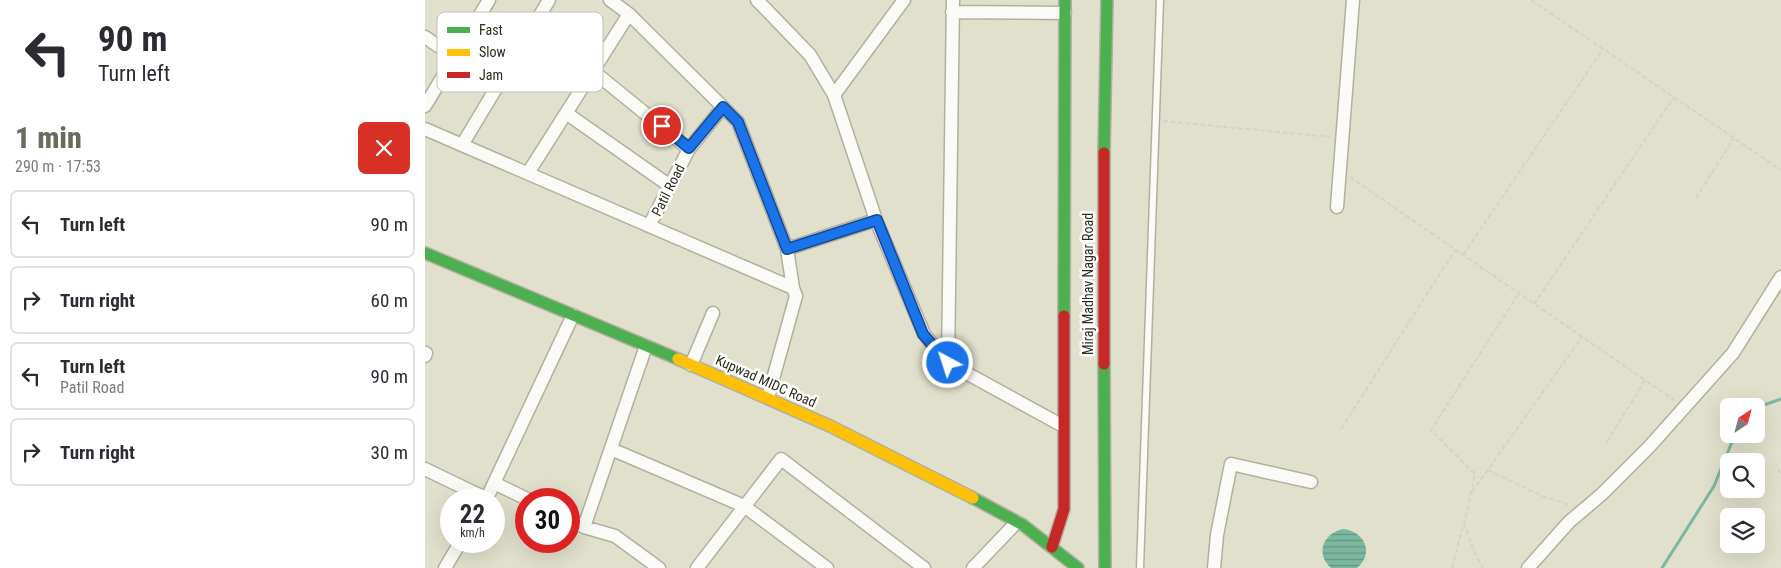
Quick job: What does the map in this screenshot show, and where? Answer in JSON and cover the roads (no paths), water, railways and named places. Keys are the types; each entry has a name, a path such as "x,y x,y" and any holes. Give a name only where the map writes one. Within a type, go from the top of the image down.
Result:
{"street":[{"path":"482,12 489,0"},
{"path":"542,12 549,0"},
{"path":"610,0 629,14 738,122 787,249 793,288 797,296 768,397"},
{"path":"757,0 810,55 834,95 877,220 923,334 948,363 1063,426"},
{"path":"834,95 904,0"},
{"name":"Miraj Madhav Nagar Road","path":"1105,568 1103,203 1107,0"},
{"path":"1337,207 1353,0"},
{"path":"948,363 953,6 1065,6 1064,509 1052,547"},
{"path":"603,55 629,14"},
{"path":"425,38 437,46"},
{"path":"603,79 689,148"},
{"path":"425,106 437,86"},
{"path":"462,145 494,92"},
{"path":"527,174 580,92"},
{"name":"Patil Road","path":"649,226 689,148 723,107"},
{"path":"566,113 670,186"},
{"path":"425,129 793,288"},
{"path":"787,249 877,220"},
{"name":"Kupwad MIDC Road","path":"425,253 768,397 900,460 1017,522 1052,547 1069,566"},
{"path":"1528,568 1569,522 1649,447 1733,353 1781,277"},
{"path":"691,365 713,313"},
{"path":"492,488 573,315"},
{"path":"584,527 646,346"},
{"path":"611,449 744,506 827,568"},
{"path":"697,568 781,459 924,568"},
{"path":"1214,568 1217,535 1231,464 1311,482"},
{"path":"425,469 466,488"},
{"path":"494,483 515,493"},
{"path":"973,568 1017,522"},
{"path":"580,525 615,536 659,568"},
{"path":"445,568 454,553"}],"lane":[{"path":"1140,568 1160,0"}],"waterway":[{"path":"1765,405 1781,399"},
{"path":"1662,568 1714,486 1732,443"}]}
